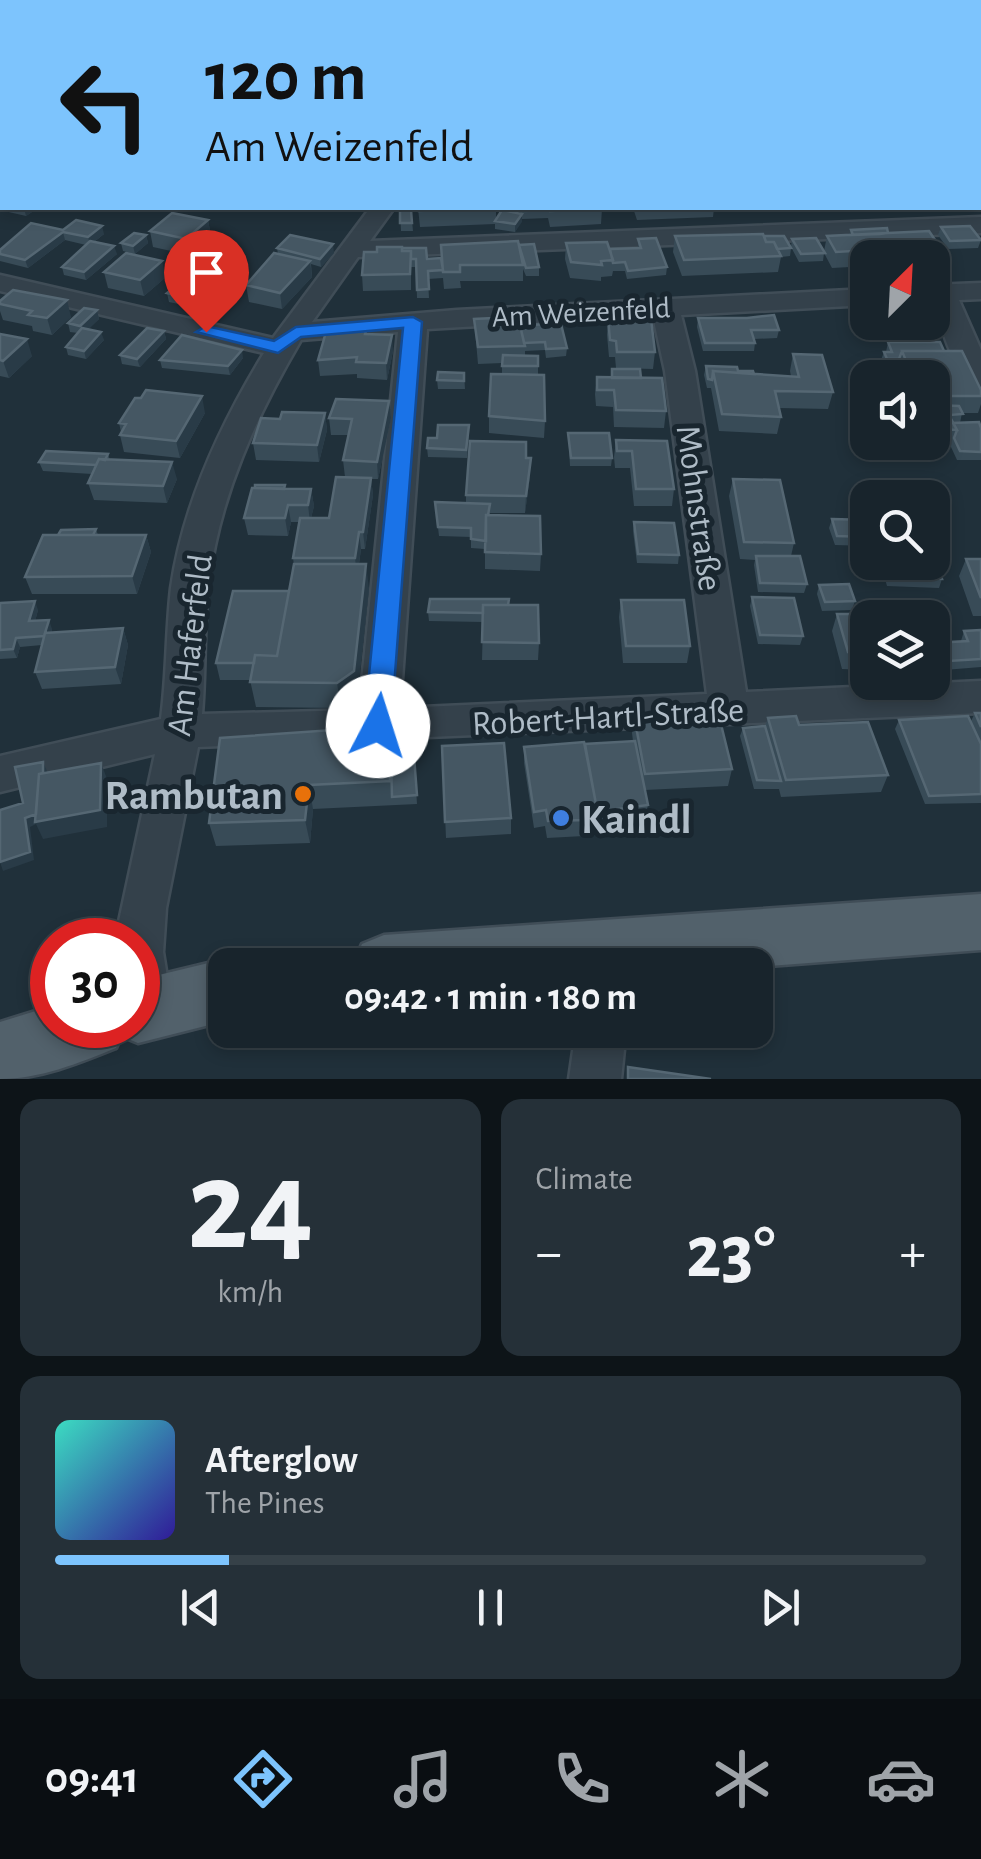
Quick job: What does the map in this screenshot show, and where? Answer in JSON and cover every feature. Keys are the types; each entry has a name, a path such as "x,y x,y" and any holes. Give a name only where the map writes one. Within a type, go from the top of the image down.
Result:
{"main road":[{"path":"691,948 981,922"},
{"path":"160,1006 208,994"},
{"path":"0,1055 30,1045"}],"street":[{"name":"Am Haferfeld","path":"142,918 180,731 193,566 229,445 286,340 380,210"},
{"path":"349,249 981,225"},
{"name":"Am Weizenfeld","path":"2,286 286,340 413,322 850,297"},
{"path":"950,292 981,291"},
{"name":"Mohnstraße","path":"665,308 680,371 729,710"},
{"path":"950,320 981,384"},
{"path":"378,726 413,322"},
{"name":"Robert-Hartl-Straße","path":"0,774 180,731 378,726 981,697"},
{"path":"594,1079 598,1048"}],"building":[{"path":"400,210 411,210 412,223 400,223"},
{"path":"502,210 522,214 515,224 495,221"},
{"path":"172,213 208,220 186,239 150,231"},
{"path":"76,220 102,226 88,237 63,232 25,260 0,254 31,223 63,230"},
{"path":"970,226 981,240 950,241 941,227"},
{"path":"887,228 888,233 880,234 853,235 851,230"},
{"path":"929,231 935,240 850,240 850,251 836,252 827,236"},
{"path":"134,233 146,235 133,246 121,243"},
{"path":"763,234 766,242 774,242 781,256 684,260 675,236"},
{"path":"290,235 333,244 320,259 277,248"},
{"path":"764,236 784,236 791,248 777,249"},
{"path":"656,238 667,267 628,271 625,262 613,263 610,249 641,248 638,239"},
{"path":"816,238 825,253 801,254 792,239"},
{"path":"90,241 114,246 84,272 62,267"},
{"path":"518,241 523,265 460,265 460,272 443,272 441,245"},
{"path":"607,242 613,260 601,261 602,265 571,262 566,243"},
{"path":"534,244 539,267 526,268 519,245"},
{"path":"377,247 411,251 410,274 362,275 364,252 377,252"},
{"path":"402,248 426,248 427,259 441,258 443,270 428,271 429,289 417,290 416,259 411,259 411,251"},
{"path":"126,253 162,261 140,280 104,272"},
{"path":"274,253 310,261 280,293 246,285"},
{"path":"202,275 244,280 229,294 216,291 205,302 167,293 180,282 192,285"},
{"path":"13,290 67,300 47,318 28,315 32,311 0,304"},
{"path":"84,308 97,310 80,326 68,323"},
{"path":"774,315 779,330 751,330 755,343 705,343 698,318 747,318"},
{"path":"518,317 525,346 478,347 474,319"},
{"path":"608,318 651,319 655,352 617,352 616,341 610,340"},
{"path":"561,324 567,348 546,349 545,342 524,343 520,325"},
{"path":"367,327 365,334 392,335 386,363 356,362 357,357 318,360 326,332"},
{"path":"82,328 101,332 84,351 66,347"},
{"path":"147,328 164,331 137,359 120,355"},
{"path":"0,334 27,339 3,361"},
{"path":"182,335 242,350 228,366 160,360"},
{"path":"888,342 940,342 944,351 902,351 899,359 887,359 884,352 892,352"},
{"path":"902,351 962,351 981,396 950,396 950,360 906,360"},
{"path":"793,354 822,355 833,392 775,391 781,417 722,414 713,371 799,377"},
{"path":"503,355 538,356 538,366 502,366"},
{"path":"706,366 737,367 738,371 754,374 713,371 712,380 708,379"},
{"path":"612,369 640,369 641,378 612,378"},
{"path":"438,372 464,373 464,381 437,380"},
{"path":"491,374 544,375 545,421 489,416"},
{"path":"597,377 662,378 666,411 616,410 614,390 597,390"},
{"path":"146,390 202,396 176,441 120,435 126,424 119,423 135,398 141,398"},
{"path":"336,399 389,401 377,462 343,460 352,419 329,418"},
{"path":"950,406 959,406 963,414 950,415"},
{"path":"282,412 325,413 317,445 253,443 261,418 280,419"},
{"path":"979,422 981,452 960,451 953,423"},
{"path":"438,425 469,425 466,450 427,448 428,438 437,438"},
{"path":"568,433 609,433 612,458 571,458"},
{"path":"616,440 667,441 674,489 636,489 632,451 617,451"},
{"path":"470,441 526,442 526,458 531,458 526,496 466,495"},
{"path":"46,451 108,454 96,465 39,462"},
{"path":"99,459 172,462 163,486 88,483"},
{"path":"336,477 371,478 355,558 293,558 300,518 329,518"},
{"path":"733,479 780,480 794,543 744,542"},
{"path":"255,485 285,485 284,489"},
{"path":"252,488 311,489 308,505 288,505 285,518 244,518"},
{"path":"435,502 490,504 486,541 471,539 471,528 438,527"},
{"path":"486,515 540,516 541,554 485,552"},
{"path":"832,519 850,520 850,536 837,536"},
{"path":"634,522 674,523 679,555 638,554"},
{"path":"96,529 93,535 58,535 61,530"},
{"path":"43,535 146,535 132,576 25,577"},
{"path":"756,556 800,556 807,584 760,583"},
{"path":"966,559 981,559 981,598"},
{"path":"294,564 366,564 354,671 337,683 250,682 255,655 277,656"},
{"path":"849,584 855,600 825,602 819,585"},
{"path":"233,591 289,591 277,656 255,655 254,663 216,663"},
{"path":"752,597 794,598 803,636 760,635"},
{"path":"430,599 509,599 508,605 483,605 483,613 428,612"},
{"path":"621,600 684,600 690,646 626,646"},
{"path":"35,601 29,621 49,620 44,636 16,638 13,649 0,650 0,603"},
{"path":"483,605 538,605 539,643 482,642"},
{"path":"837,614 850,614 848,652"},
{"path":"123,628 115,667 35,672 45,633"},
{"path":"981,630 981,659 950,661 950,642 968,641 964,631"},
{"path":"718,712 732,769 645,774 634,716"},
{"path":"796,716 799,725 868,722 888,775 786,780 768,718"},
{"path":"968,716 981,744 981,794 929,796 899,720"},
{"path":"390,726 390,781 309,785 305,820 209,823 220,738"},
{"path":"765,726 781,781 757,780 743,728"},
{"path":"635,741 648,805 595,812 585,744"},
{"path":"584,742 596,804 583,803 586,820 548,821 546,810 534,812 524,747"},
{"path":"504,743 511,818 445,822 442,746"},
{"path":"414,756 417,795 392,797 391,757"},
{"path":"43,762 36,814 25,818 30,852 0,862 0,810 23,803 15,767"},
{"path":"101,763 100,810 35,822 39,774"},
{"path":"628,1067 711,1079 628,1079"}],"place":[{"name":"Rambutan","path":"303,794"},
{"name":"Kaindl","path":"561,818"}],"route":[{"path":"206,332 278,348 296,332 413,322 378,726"}]}
